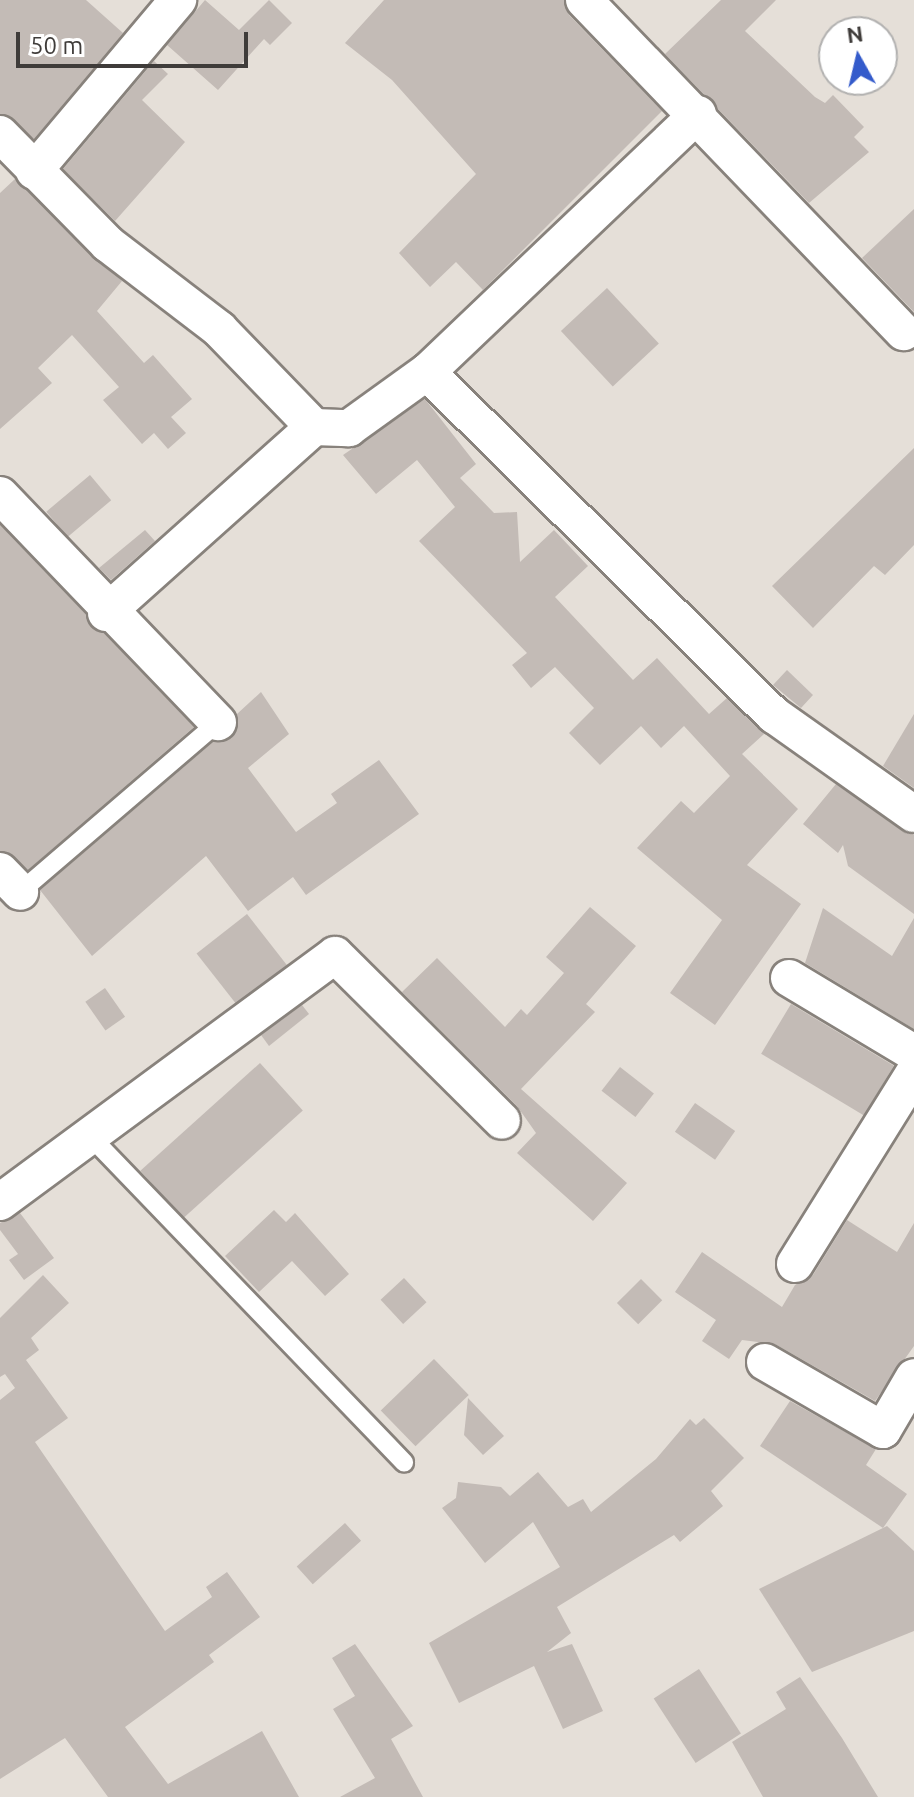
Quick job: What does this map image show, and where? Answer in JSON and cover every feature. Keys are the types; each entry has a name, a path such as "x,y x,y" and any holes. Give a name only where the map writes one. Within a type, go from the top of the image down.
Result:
{"street":[{"path":"178,0 13,157 108,244 219,329 314,427"},
{"path":"584,0 698,114 904,332"},
{"path":"106,613 314,427 349,428 427,372 698,114"},
{"path":"427,372 774,715 914,814"},
{"path":"0,495 106,613 218,722"},
{"path":"0,1202 335,955 502,1121"},
{"path":"789,978 914,1053"},
{"path":"795,1264 914,1073"},
{"path":"765,1362 883,1430 914,1377"}],"lane":[{"path":"10,882 218,722"},
{"path":"90,1136 404,1462"}],"building":[{"path":"0,0 86,0 123,33 34,139 0,114"},
{"path":"205,0 239,30 269,0 292,23 270,45 264,39 218,90 167,45"},
{"path":"384,0 564,0 569,15 662,111 483,290 456,262 430,287 399,253 476,174 392,80 345,43"},
{"path":"721,0 776,0 745,31 815,97 825,103 834,96 864,127 854,137 869,152 809,203 665,54"},
{"path":"154,61 168,74 142,100 185,142 115,221 63,169"},
{"path":"15,179 122,281 97,311 144,363 153,355 192,399 171,417 186,433 168,449 154,433 142,444 103,400 119,387 72,335 38,368 52,383 0,429 0,193"},
{"path":"914,209 914,312 862,258"},
{"path":"607,288 659,344 613,387 561,331"},
{"path":"425,399 476,464 460,478 494,513 517,512 520,562 554,530 588,566 555,597 633,680 657,658 709,714 727,698 764,734 742,754 798,809 747,865 801,904 715,1025 670,993 722,920 637,848 681,801 694,813 730,776 684,726 661,748 641,726 600,765 569,733 594,708 555,667 531,688 512,665 527,653 419,541 455,507 417,460 376,494 343,455"},
{"path":"914,448 914,545 885,575 874,566 813,628 772,586"},
{"path":"90,475 111,500 68,537 46,512"},
{"path":"0,525 194,727 28,870 0,851"},
{"path":"145,530 155,541 111,580 99,568"},
{"path":"787,670 813,695 801,708 773,685"},
{"path":"261,692 289,734 248,768 296,832 337,803 331,794 379,760 419,814 306,895 293,877 248,911 206,856 92,956 40,890 213,742 232,738 237,714"},
{"path":"914,714 914,788 883,766"},
{"path":"836,784 914,835 914,914 848,866 843,845 838,853 803,824"},
{"path":"590,907 636,946 586,1004 595,1012 521,1089 627,1183 593,1221 517,1153 536,1133 517,1106 402,992 437,958 505,1027 521,1009 527,1015 564,973 546,957"},
{"path":"823,908 892,956 914,918 914,1029 805,963"},
{"path":"247,914 287,965 237,1005 197,953"},
{"path":"105,988 125,1017 105,1030 85,1002"},
{"path":"791,1004 894,1066 864,1116 761,1054"},
{"path":"302,1005 309,1014 269,1046 261,1035"},
{"path":"260,1063 303,1111 183,1218 140,1171"},
{"path":"620,1067 654,1093 635,1117 602,1091"},
{"path":"695,1103 735,1131 715,1160 675,1132"},
{"path":"274,1210 286,1222 295,1213 349,1274 325,1296 292,1261 259,1292 225,1256"},
{"path":"20,1213 54,1258 24,1280 9,1260 18,1254 0,1230 0,1223"},
{"path":"847,1220 897,1252 914,1223 914,1346 875,1401 775,1344 742,1340 729,1359 702,1341 716,1320 675,1292 702,1252 782,1307 795,1285 813,1275"},
{"path":"43,1275 69,1303 31,1338 39,1350 26,1360 68,1418 35,1442 165,1631 212,1597 206,1587 227,1572 260,1617 209,1655 214,1662 125,1727 168,1784 262,1731 299,1797 108,1797 65,1738 0,1779 0,1400 15,1388 5,1374 0,1377 0,1318"},
{"path":"404,1278 427,1302 403,1324 381,1300"},
{"path":"641,1279 662,1300 638,1324 617,1303"},
{"path":"434,1359 469,1395 416,1446 381,1410"},
{"path":"468,1398 504,1436 483,1455 464,1435"},
{"path":"790,1401 876,1449 866,1465 907,1494 883,1528 760,1446"},
{"path":"704,1418 744,1458 711,1491 723,1506 680,1542 674,1535 557,1607 571,1633 547,1652 572,1644 603,1711 563,1729 534,1666 459,1703 429,1643 560,1567 533,1522 485,1563 442,1508 456,1498 458,1482 501,1487 510,1496 538,1472 568,1507 583,1499 591,1512 656,1459 690,1419 696,1425"},
{"path":"345,1523 361,1541 313,1584 297,1566"},
{"path":"887,1526 914,1551 914,1631 812,1672 759,1589"},
{"path":"355,1644 413,1726 391,1739 423,1797 340,1797 375,1778 333,1709 355,1696 332,1658"},
{"path":"699,1669 741,1734 696,1763 654,1698"},
{"path":"800,1677 878,1797 763,1797 732,1742 786,1709 776,1692"}]}
